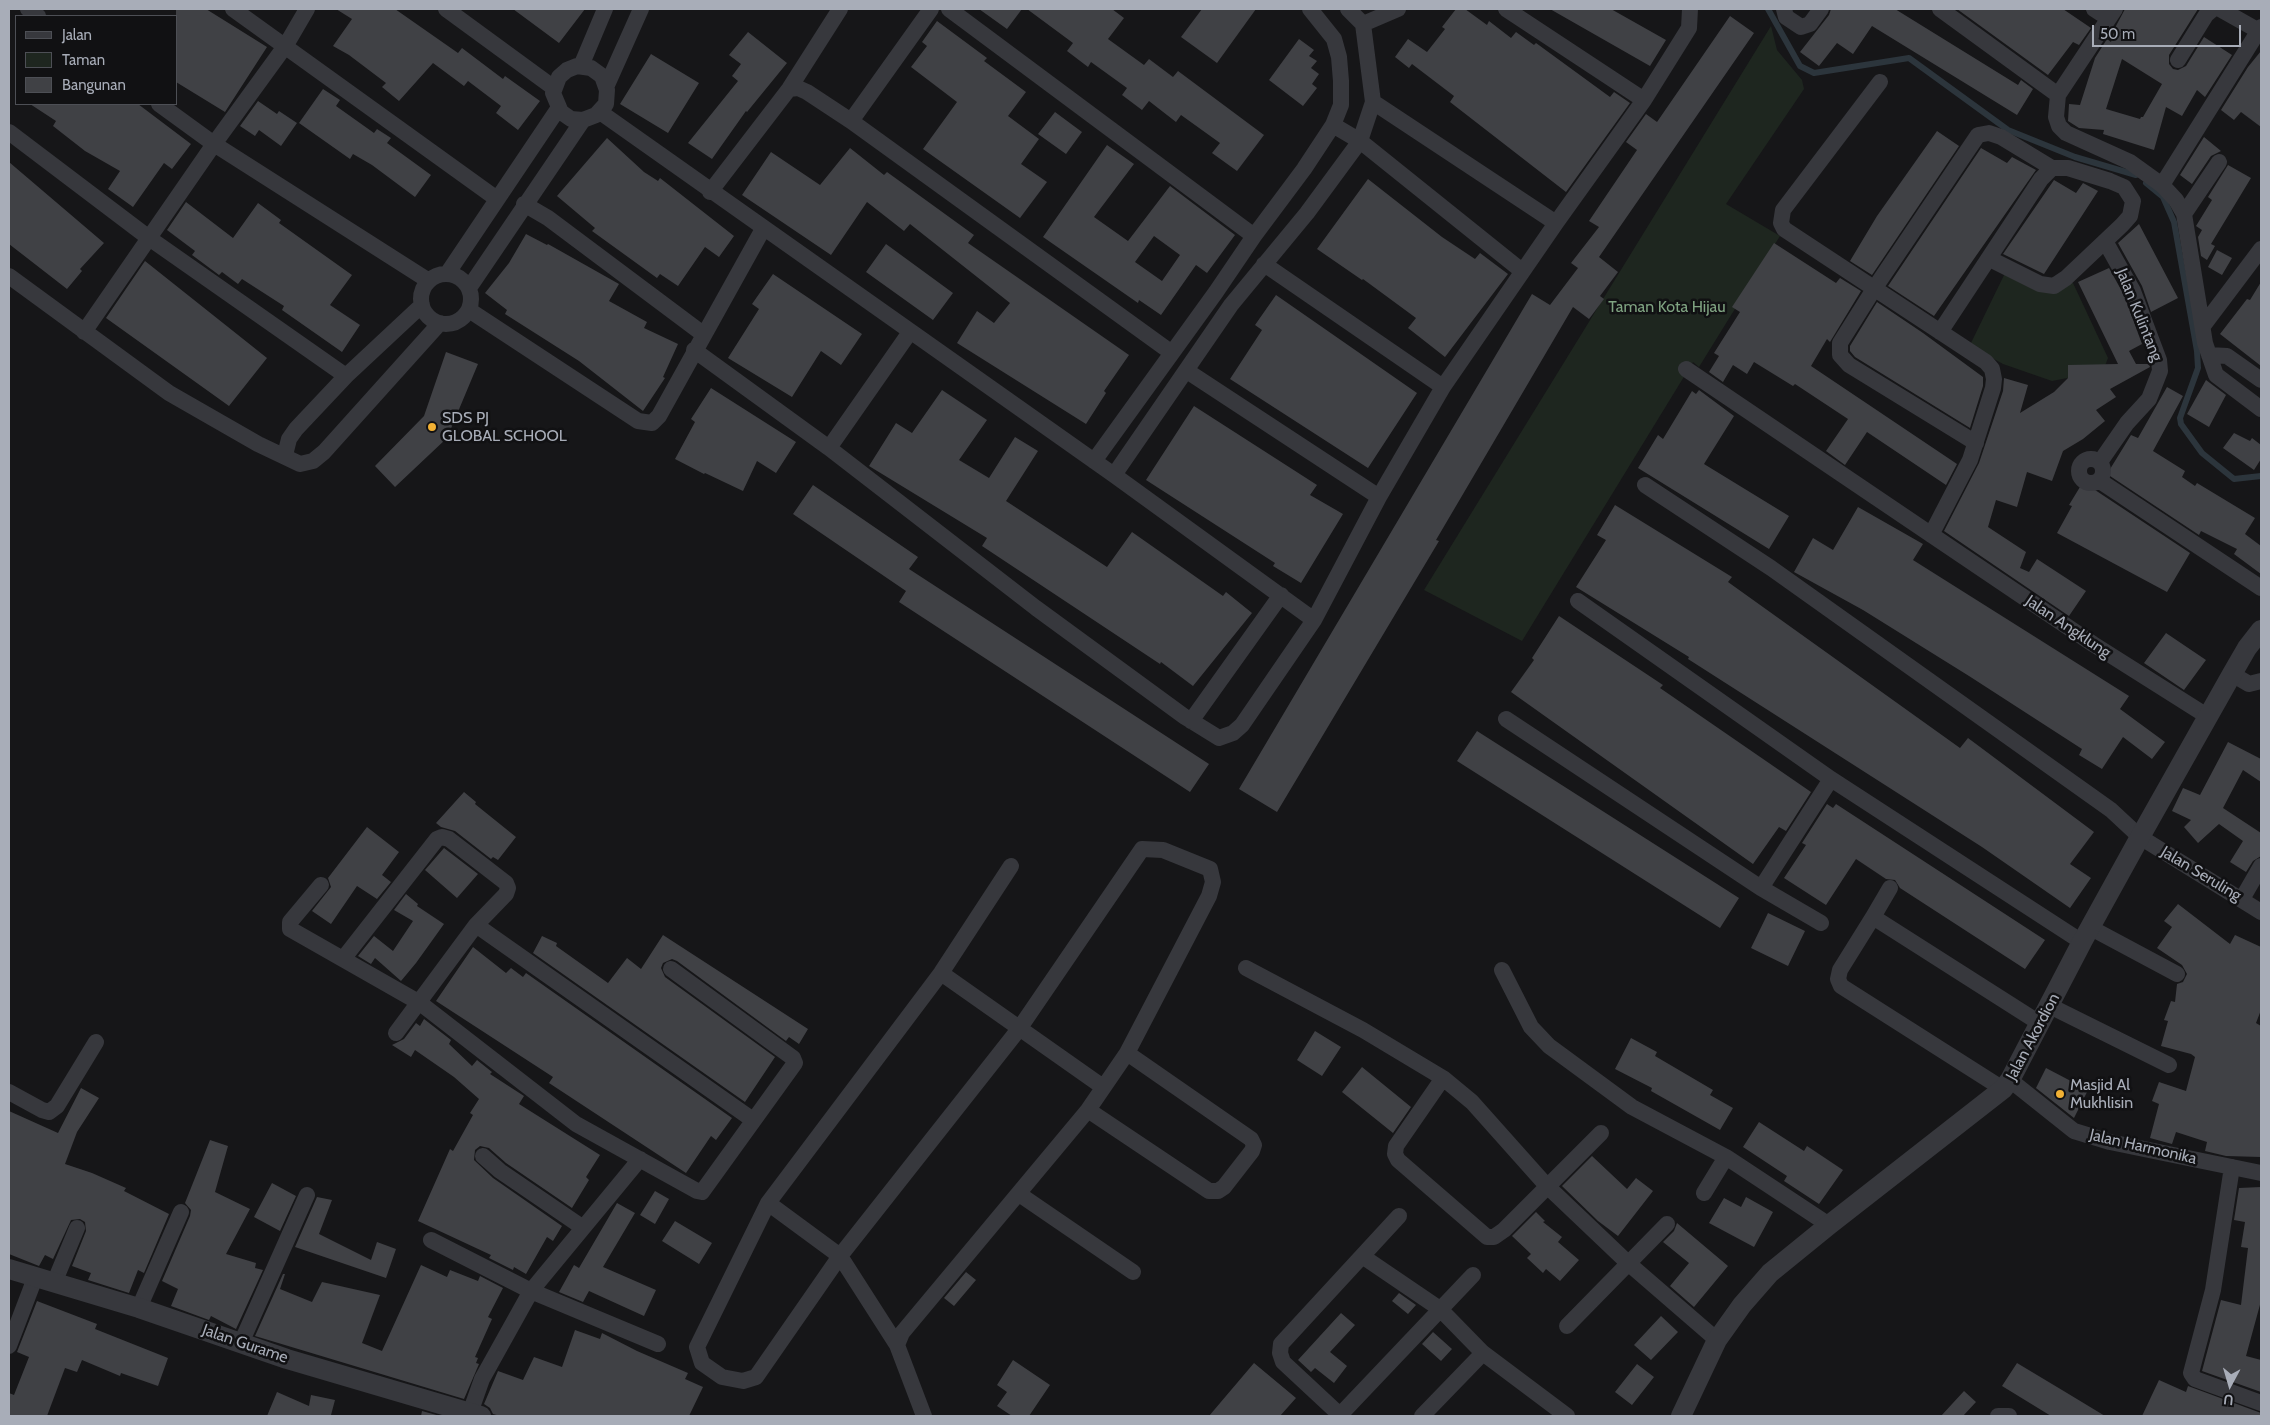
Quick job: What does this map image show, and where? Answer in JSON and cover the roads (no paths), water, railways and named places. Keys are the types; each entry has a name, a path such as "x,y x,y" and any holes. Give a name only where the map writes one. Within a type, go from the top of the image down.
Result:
{"street":[{"path":"232,9 286,45 496,199"},
{"path":"84,332 214,144 286,45 307,9"},
{"path":"446,9 554,88"},
{"path":"582,66 605,9"},
{"path":"469,288 524,204 583,120 600,112 607,100 607,85 641,9"},
{"path":"710,192 789,89 840,9"},
{"path":"851,121 931,9"},
{"path":"949,9 1254,236"},
{"path":"1094,461 1254,236 1304,170 1334,125 1340,105 1339,56 1334,40 1311,9"},
{"path":"1114,475 1231,305 1307,213 1360,141 1373,102 1363,24 1348,9"},
{"path":"1363,24 1398,9"},
{"path":"1506,9 1644,100"},
{"path":"694,350 828,448 1036,608 1191,721 1218,738 1233,733 1242,725 1314,620 1379,497 1443,387 1556,223 1644,100 1689,28 1690,9"},
{"path":"1784,9 1786,17 1801,27 1810,24 1821,9"},
{"path":"1940,9 2058,95"},
{"path":"2094,9 2112,14 2058,95 2056,117 2059,126 2066,133 2130,162 2162,185 2176,200 2184,214 2203,326 2209,355 2216,374 2261,409"},
{"path":"2178,60 2206,15 2213,9"},
{"path":"2162,185 2260,29 2220,9"},
{"path":"583,120 571,118 558,109 554,88 562,73 572,67 582,66 599,73 607,85"},
{"path":"1880,82 1783,210 1781,216 1784,229 1986,362 1992,369 1993,388 1976,443 1962,478 1931,535"},
{"path":"789,89 798,88 807,92 851,121 1172,353"},
{"path":"1373,102 1556,223"},
{"path":"160,105 214,144 428,281"},
{"path":"447,274 558,109"},
{"path":"600,112 710,192 1114,475 1314,620"},
{"path":"1334,125 1360,141 1522,272"},
{"path":"9,132 149,238 346,376"},
{"path":"1976,443 1844,361 1840,354 1840,343 1874,289 1978,135 1989,133 2001,137 2052,168 2068,168 2083,171 2124,187 2133,201 2130,216 2066,278 2054,286 2040,284 1990,259"},
{"path":"2184,214 2220,162"},
{"path":"1940,332 1990,259 2036,186 2052,168"},
{"path":"524,204 548,218 703,334"},
{"path":"469,310 644,423 652,423 656,420 763,229"},
{"name":"Jalan Kulintang","path":"2100,462 2127,423 2149,399 2160,371 2157,352 2133,291 2105,241"},
{"path":"2203,326 2261,250"},
{"path":"1264,264 1443,387"},
{"path":"440,274 447,274 456,276 469,288 471,297 469,310 460,320 447,324 428,317 422,306 421,292 428,281 440,274"},
{"path":"9,276 168,393 258,444 300,464 312,461 324,452 440,323"},
{"path":"1216,292 1231,305"},
{"path":"284,455 290,438 296,429 346,376 422,306"},
{"path":"828,448 910,332"},
{"path":"2209,355 2227,356 2261,380"},
{"name":"Jalan Angklung","path":"1686,370 2093,644 2208,716"},
{"path":"1187,371 1379,497"},
{"path":"2089,459 2100,462 2104,472 2100,480 2089,483 2084,482 2079,472 2084,462 2089,459"},
{"path":"2100,480 2261,588"},
{"name":"Jalan Seruling","path":"1645,485 1771,568 2111,810 2140,837 2261,912"},
{"path":"1191,721 1281,595"},
{"path":"1578,601 1832,779 2086,935 2177,974"},
{"name":"Jalan Akordion","path":"1681,1416 1717,1340 1755,1289 1770,1273 2007,1085 2140,837 2240,660 2261,630"},
{"path":"2240,660 2249,684 2261,681"},
{"path":"1506,719 1760,888 1821,923"},
{"path":"1760,888 1832,779"},
{"path":"343,959 442,837 449,839 506,883 508,888 506,894 476,925 396,1033"},
{"path":"897,1345 902,1333 1088,1110 1127,1053 1180,948 1209,896 1213,882 1210,869 1163,850 1142,849 1019,1029 840,1256 756,1377 743,1382 722,1377 702,1363 697,1348 768,1203 941,973 1011,866"},
{"path":"2242,899 2261,866"},
{"path":"321,885 288,926 420,1003 576,1124 696,1192 702,1192 753,1120 794,1067 793,1058 671,969"},
{"path":"1890,888 1873,917 2045,1015 2169,1064"},
{"name":"Jalan Harmonika","path":"1873,917 1840,970 1838,983 2007,1085 2074,1131 2110,1142 2261,1173"},
{"path":"476,925 753,1120"},
{"path":"1246,968 1363,1030 1443,1078 1472,1102 1546,1185 1628,1263 1717,1340"},
{"path":"1502,970 1531,1027 1549,1046 1632,1107 1726,1157 1829,1225"},
{"path":"941,973 1103,1087"},
{"path":"9,1092 49,1112 57,1106 96,1042"},
{"path":"1088,1110 1209,1191 1224,1187 1252,1151 1254,1146 1251,1138 1127,1053"},
{"path":"1443,1078 1396,1146 1398,1160 1486,1237 1494,1237 1504,1230 1546,1185 1601,1133"},
{"path":"483,1156 500,1172 582,1227"},
{"path":"1704,1193 1726,1157"},
{"path":"476,1415 482,1379 531,1291 640,1159"},
{"path":"2232,1167 2214,1290 2191,1373 2194,1379 2261,1403"},
{"path":"1019,1194 1133,1272"},
{"path":"241,1343 307,1195"},
{"path":"768,1203 840,1256 897,1345 924,1416"},
{"path":"139,1308 181,1212"},
{"path":"1399,1216 1281,1344 1283,1362 1341,1416 1473,1275"},
{"path":"1567,1326 1667,1224"},
{"path":"9,1346 44,1280 77,1228"},
{"path":"431,1240 531,1291 658,1344"},
{"path":"1362,1256 1440,1309 1483,1353 1558,1414"},
{"name":"Jalan Gurame","path":"9,1269 139,1308 442,1411 476,1415"},
{"path":"1422,1416 1483,1353"},
{"path":"1998,1416 2009,1416"}],"waterway":[{"path":"1768,9 1800,66 1814,73 1909,58 2008,130 2075,157 2136,175"},
{"path":"2146,183 2163,197 2174,222 2197,351 2198,368 2180,418 2181,424 2202,453 2234,479 2261,476"}],"place":[{"name":"SDS PJ GLOBAL SCHOOL","path":"432,427"},
{"name":"Masjid Al Mukhlisin","path":"2060,1094"}],"park label":[{"name":"Taman Kota Hijau","path":"1667,307"}]}
